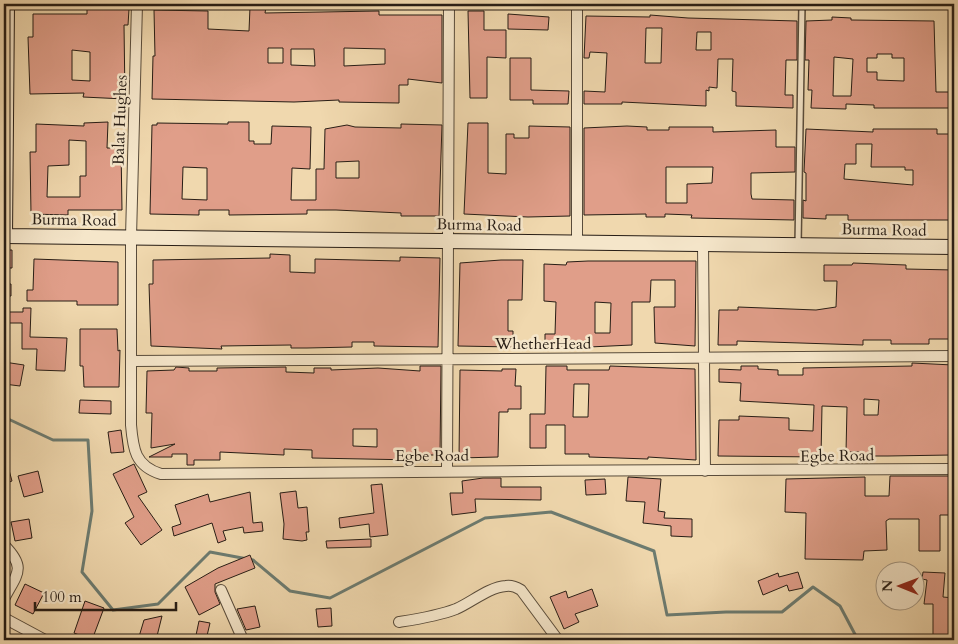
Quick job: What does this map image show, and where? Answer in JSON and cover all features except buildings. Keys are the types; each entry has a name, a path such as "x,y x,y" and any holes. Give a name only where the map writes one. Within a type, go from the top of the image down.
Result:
{"street":[{"path":"4,236 7,4"},
{"name":"Balat Hughes","path":"131,237 137,4"},
{"path":"447,470 446,241 449,4"},
{"path":"577,4 577,242"},
{"name":"Burma Road","path":"4,236 954,247"},
{"name":"Egbe Road","path":"131,237 133,443 141,462 149,470 161,474 447,470 705,471 954,469"},
{"path":"703,244 705,471"},
{"name":"WhetherHead","path":"132,361 448,357 704,360 954,356"},
{"path":"4,545 16,557 18,563 15,579 4,598"},
{"path":"399,622 429,618 455,609 492,590 510,586 521,590 558,640"},
{"path":"221,590 243,640"},
{"path":"4,618 45,640"}],"lane":[{"path":"798,245 802,4"}],"waterway":[{"path":"4,417 53,440 88,440 92,511 82,572 113,610 158,604 210,552 253,560 290,591 330,598 485,518 551,512 654,551 667,615 782,612 813,587 840,606 858,640"}]}
